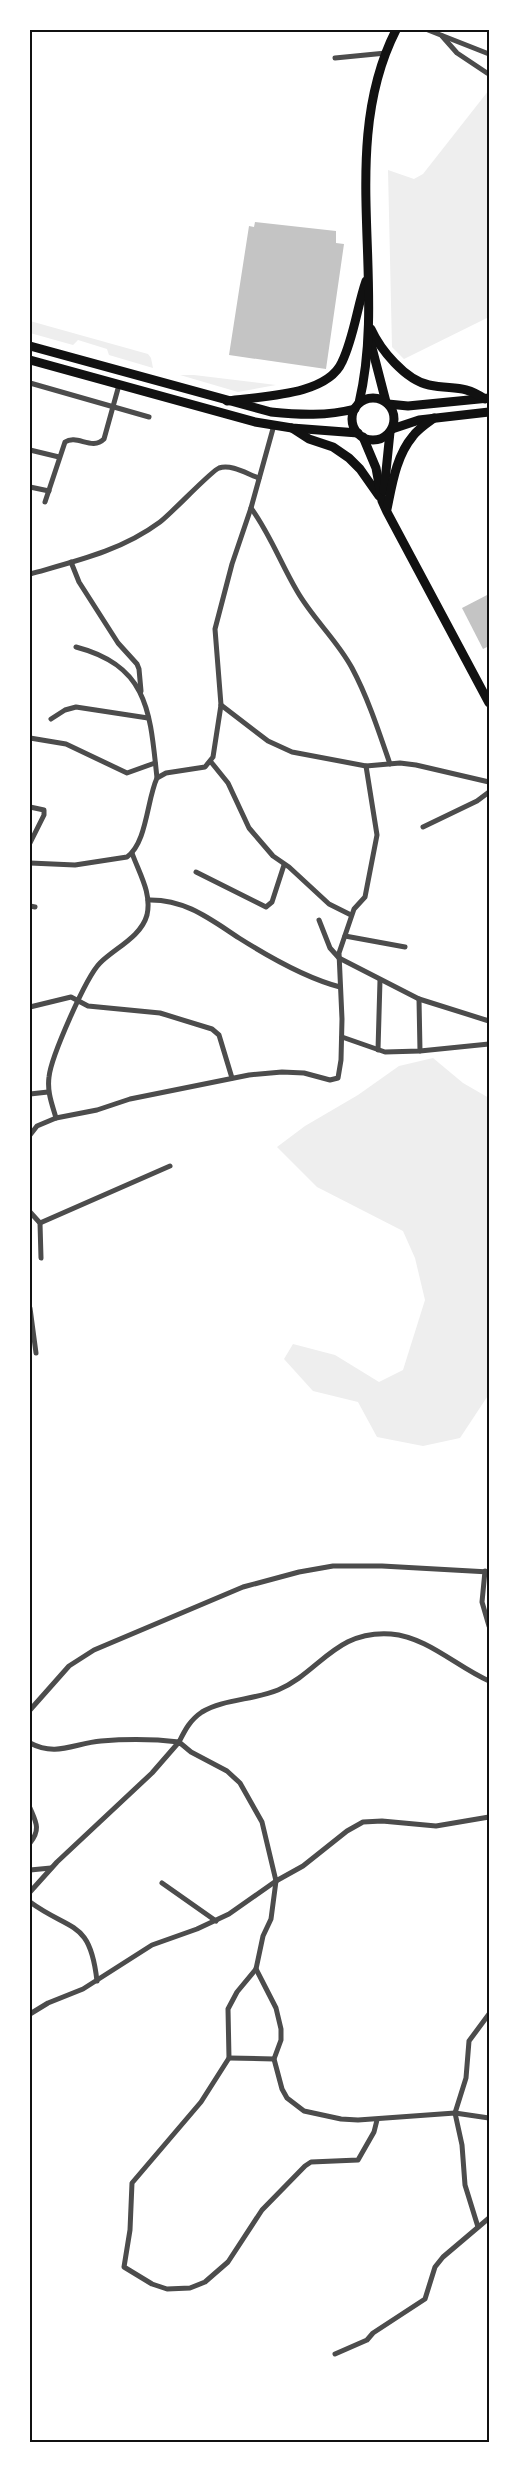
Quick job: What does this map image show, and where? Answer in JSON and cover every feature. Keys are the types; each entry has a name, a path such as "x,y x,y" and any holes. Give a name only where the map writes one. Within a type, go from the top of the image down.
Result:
{"main road":[{"path":"385,505 376,468 353,421 370,339 366,168 369,126 375,92 386,53 396,30"},
{"path":"228,401 292,392 317,386 332,377 345,355 368,274"},
{"path":"370,327 384,353 416,380 427,385 468,389 487,398"},
{"path":"370,339 387,403 394,419 384,485 385,505"},
{"path":"30,346 228,401 287,414 337,414 371,398 387,403 408,406 487,398"},
{"path":"30,360 236,418 292,428 361,435 377,440 408,422 489,412"},
{"path":"385,505 404,450 413,435 434,418"},
{"path":"292,428 309,439 333,448 349,458 360,469 385,505 489,703"}],"street":[{"path":"428,30 489,54"},
{"path":"442,35 457,54 487,73"},
{"path":"335,58 386,53"},
{"path":"30,383 149,417"},
{"path":"45,502 58,457 64,444 68,440 95,444 102,442 119,386"},
{"path":"157,778 166,773 205,767 211,762 217,738 221,705 216,629 232,564 251,508 274,425"},
{"path":"30,450 58,457"},
{"path":"30,574 112,550 145,532 176,509 216,469 227,467 259,478"},
{"path":"30,487 49,491"},
{"path":"251,508 264,526 296,590 310,612 336,643 352,668 390,764"},
{"path":"30,863 75,864 123,858 132,853 142,832 157,778 148,718 141,692 139,669 137,664 118,643 79,582 71,562"},
{"path":"76,647 92,651 114,662 127,674 141,692"},
{"path":"221,705 279,747 330,761 366,766 390,764 416,765 489,782"},
{"path":"51,720 65,710 76,707 148,718"},
{"path":"30,738 66,744 127,773 155,763"},
{"path":"211,762 228,783 249,828 273,856 329,904 351,916"},
{"path":"30,1135 37,1126 56,1118 97,1110 130,1099 232,1078 282,1072 336,1079 340,1072 342,1037 339,958 351,916 354,909 365,897 377,835 366,766"},
{"path":"423,827 477,801 489,792"},
{"path":"30,807 44,810 44,815 30,843"},
{"path":"56,1118 48,1092 50,1070 78,1001 98,965 141,927 147,916 148,900 132,853"},
{"path":"196,872 266,906 272,902 284,865"},
{"path":"148,900 185,905 222,924 238,937 270,957 327,984 340,987"},
{"path":"320,920 330,948 339,958 419,999 489,1021"},
{"path":"345,936 405,947"},
{"path":"378,1050 380,980"},
{"path":"30,1007 71,997 88,1006 160,1013 212,1029 219,1035 232,1078"},
{"path":"419,999 420,1051"},
{"path":"342,1037 378,1050 420,1051 489,1044"},
{"path":"30,1094 48,1092"},
{"path":"40,1223 170,1166"},
{"path":"30,1212 40,1223 41,1258"},
{"path":"30,1308 36,1353"},
{"path":"30,1710 69,1666 94,1650 243,1587 298,1572 333,1566 382,1566 487,1571 482,1602 489,1626"},
{"path":"30,1892 51,1868 152,1774 179,1742 187,1725 203,1711 259,1697 281,1689 344,1644 372,1634 389,1634 412,1639 489,1681"},
{"path":"30,1743 43,1748 59,1750 100,1741 156,1739 179,1742 191,1752 227,1771 240,1783 250,1806 262,1822 276,1881 271,1919 264,1936 256,1969 237,1992 228,2009 229,2058 201,2102 132,2183 130,2230 124,2267 152,2284 167,2289 190,2288 205,2282 228,2262 262,2210 305,2166 311,2162 358,2160 371,2138 377,2120"},
{"path":"30,1808 38,1826 35,1836 30,1843"},
{"path":"30,2014 97,1981 152,1945 216,1921 245,1904 276,1881 303,1866 347,1830 363,1822 382,1820 436,1826 489,1817"},
{"path":"30,1870 51,1868"},
{"path":"162,1883 216,1921"},
{"path":"30,1902 72,1926 83,1936 92,1952 97,1981"},
{"path":"256,1969 276,2008 281,2029 281,2040 274,2059 287,2098 304,2111 341,2119 377,2120 455,2113 489,2118"},
{"path":"478,2227 465,2185 462,2146 455,2113 469,2065 469,2041 489,2014"},
{"path":"229,2058 274,2059"},
{"path":"335,2354 367,2340 373,2333 425,2299 435,2267 489,2218"}],"shaded area":[{"path":"489,90 489,317 404,359 392,347 388,170 414,179 423,174"},
{"path":"30,321 148,354 153,368 109,355 107,349 78,340 73,345 30,333"},
{"path":"180,375 194,375 276,385 238,392"},
{"path":"433,1058 463,1083 489,1098 489,1394 460,1438 423,1446 377,1437 358,1402 313,1391 284,1359 293,1344 335,1355 379,1382 403,1370 425,1300 415,1258 403,1231 317,1187 277,1147 305,1126 358,1095 399,1066"}],"building":[{"path":"255,222 336,231 336,243 344,244 326,369 229,355 249,226 254,227"},
{"path":"489,594 489,646 483,649 462,608"}]}
